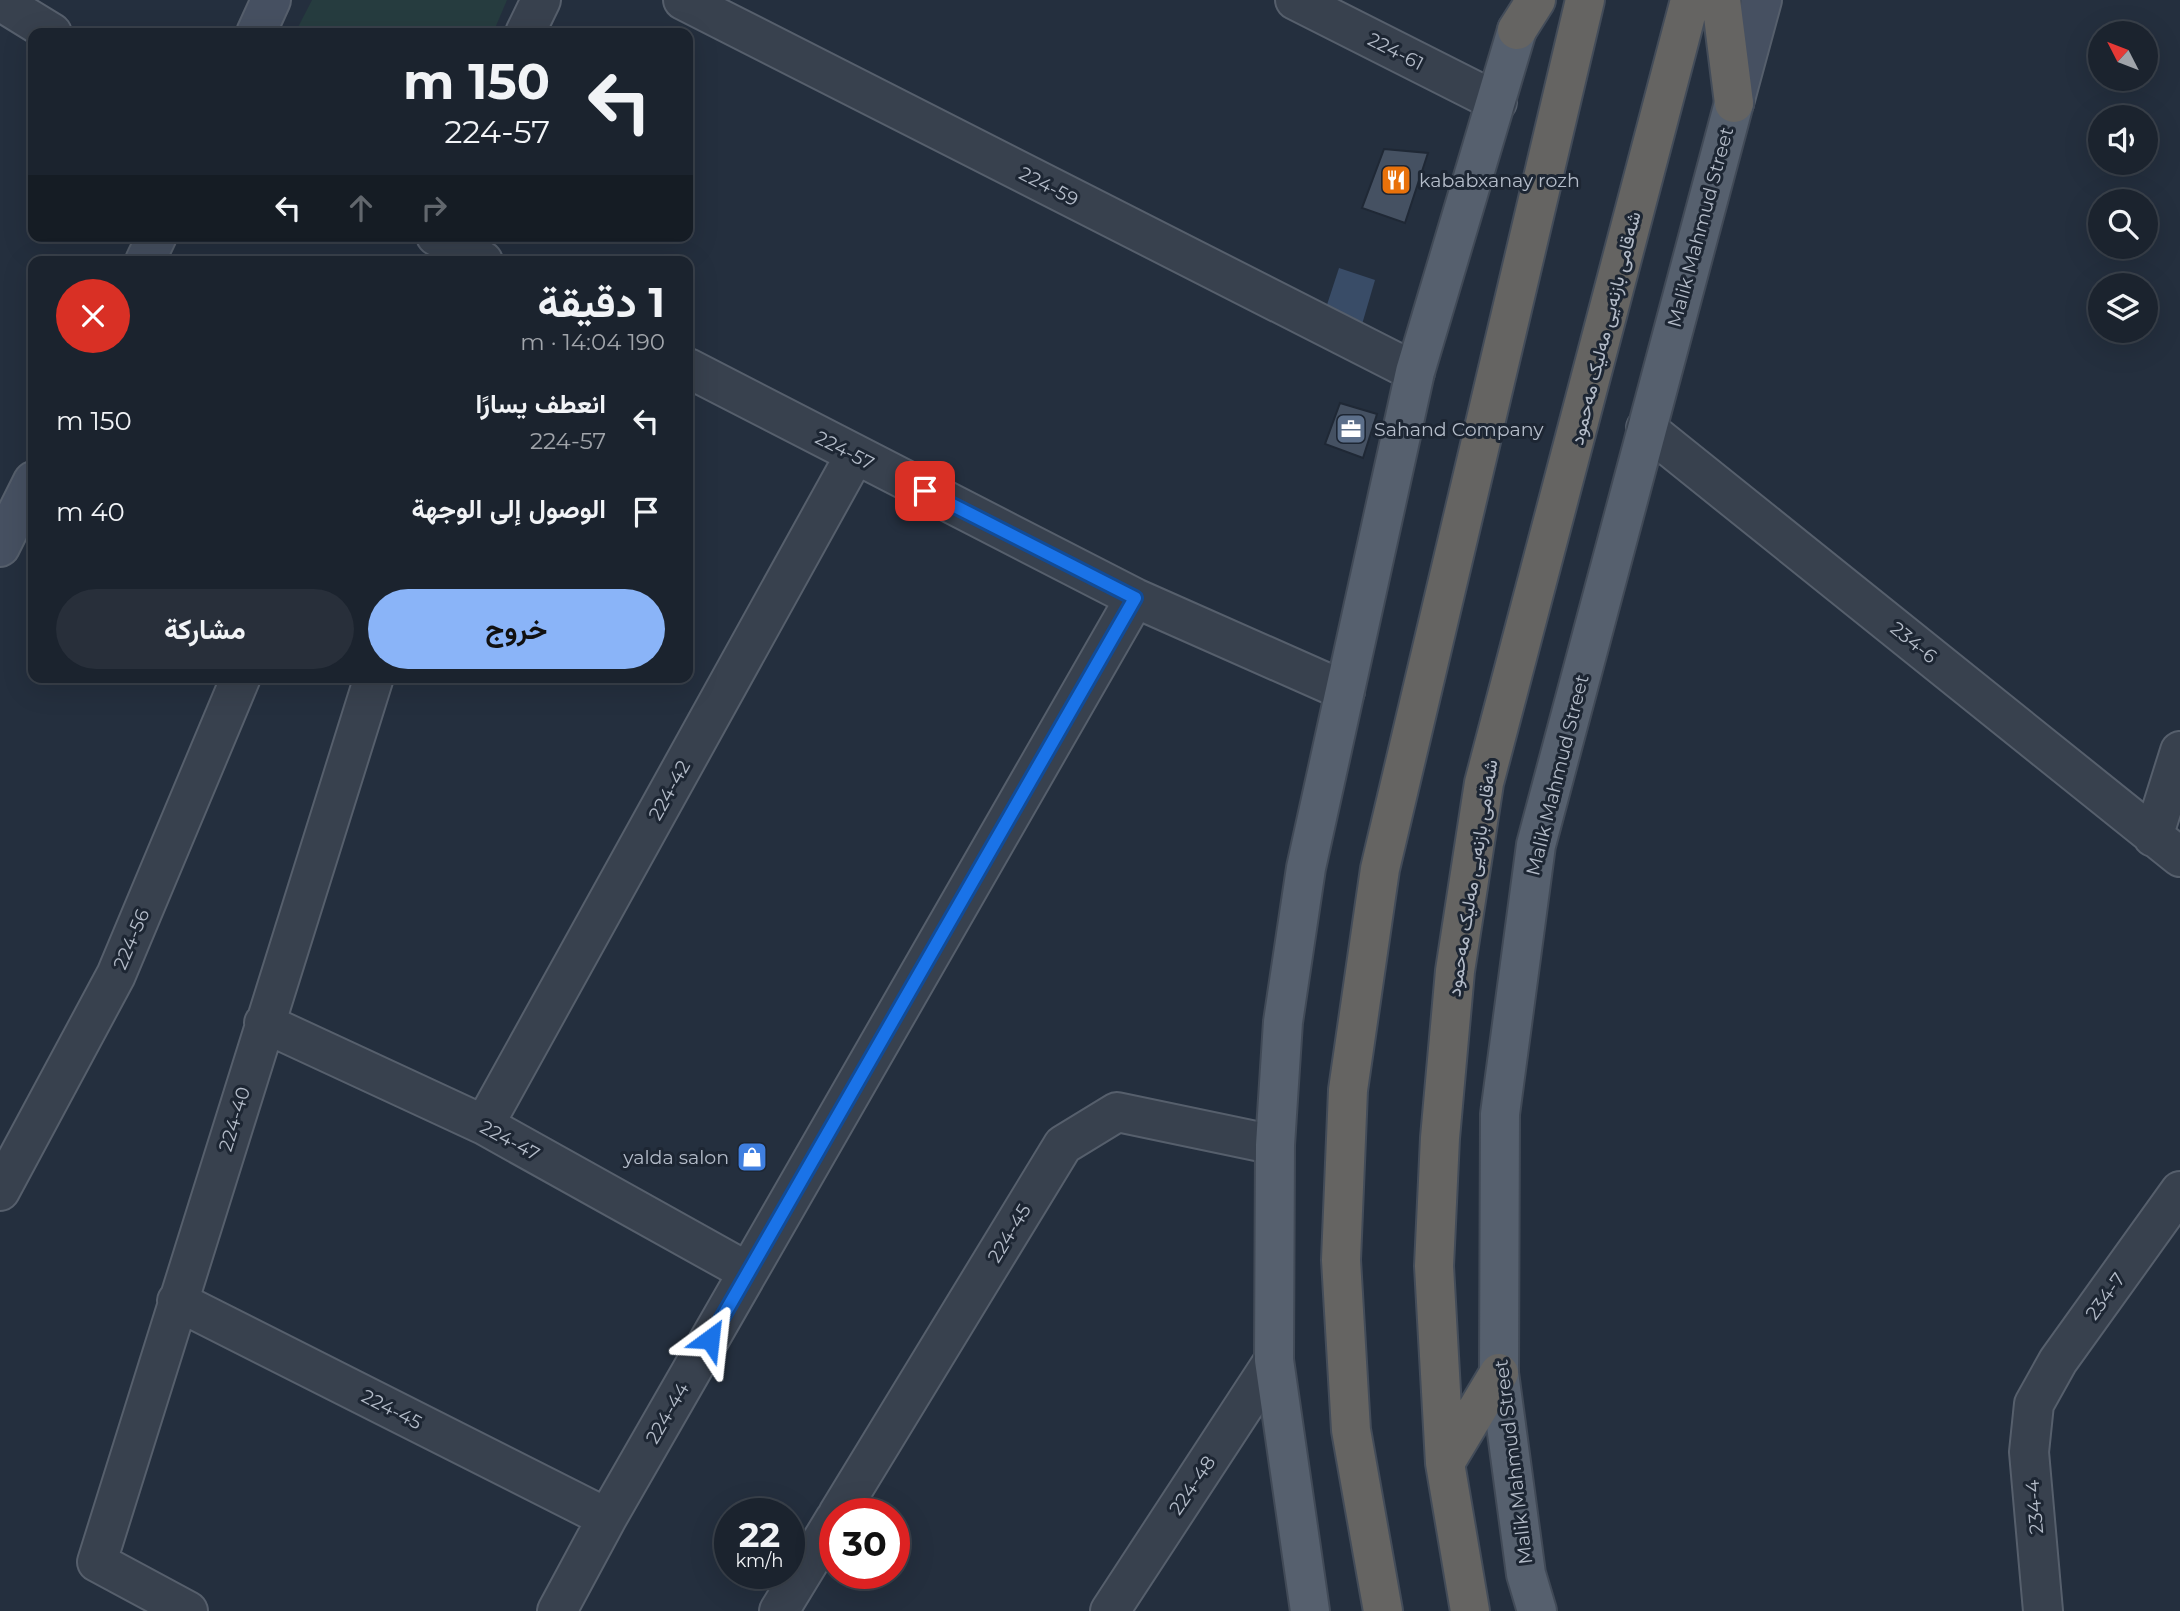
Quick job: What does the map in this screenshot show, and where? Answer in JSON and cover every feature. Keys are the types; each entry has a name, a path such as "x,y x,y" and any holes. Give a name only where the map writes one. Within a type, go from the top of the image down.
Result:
{"highway":[{"path":"1383,1611 1350,1404 1341,1260 1348,1090 1380,869 1585,0"},
{"name":"شەقامی بازنەیی مەلیک مەحمود","path":"1470,1611 1445,1463 1434,1266 1440,1138 1455,971 1484,783 1690,0"},
{"path":"1721,0 1734,103"},
{"path":"1445,1463 1499,1373"}],"main road":[{"path":"258,28 271,0"},
{"name":"Malik Mahmud Street","path":"1537,1611 1527,1574 1499,1373 1500,1114 1536,845 1762,0"},
{"path":"1310,1611 1274,1360 1275,1145 1283,1022 1306,868 1415,372 1525,10"},
{"path":"0,547 28,491"}],"street":[{"path":"527,28 541,0"},
{"name":"224-59","path":"682,0 1415,372"},
{"name":"224-61","path":"1295,0 1497,102"},
{"path":"0,1 44,28"},
{"path":"447,242 474,256"},
{"name":"224-57","path":"693,371 1135,598 1345,691"},
{"name":"234-6","path":"1646,428 2171,839"},
{"name":"224-42","path":"484,1125 855,455"},
{"name":"224-44","path":"557,1611 607,1518 1135,598"},
{"name":"224-56","path":"0,1191 116,975 238,683"},
{"name":"224-40","path":"188,1611 97,1562 372,683"},
{"path":"2171,839 2180,751"},
{"name":"224-47","path":"264,1023 484,1125 748,1272"},
{"name":"224-45","path":"848,1498 1063,1145 1116,1112 1275,1145"},
{"name":"234-7","path":"2034,1404 2058,1361 2180,1191"},
{"name":"224-45","path":"177,1301 607,1518"},
{"name":"224-48","path":"1110,1611 1274,1360"},
{"name":"234-4","path":"2034,1404 2029,1452 2043,1611"},
{"path":"779,1611 819,1545"}],"green space":[{"path":"312,0 507,0 495,28 298,28"}],"water":[{"path":"1339,268 1375,280 1358,338 1322,320"}],"building":[{"name":"kababxanay rozh","path":"1384,149 1428,153 1405,223 1362,208"},
{"name":"Sahand Company","path":"1340,403 1377,414 1363,458 1325,444"}],"place":[{"name":"kababxanay rozh","path":"1396,180"},
{"name":"Sahand Company","path":"1351,429"},
{"name":"yalda salon","path":"752,1157"}],"route":[{"path":"710,1339 1135,598 925,491"}]}
